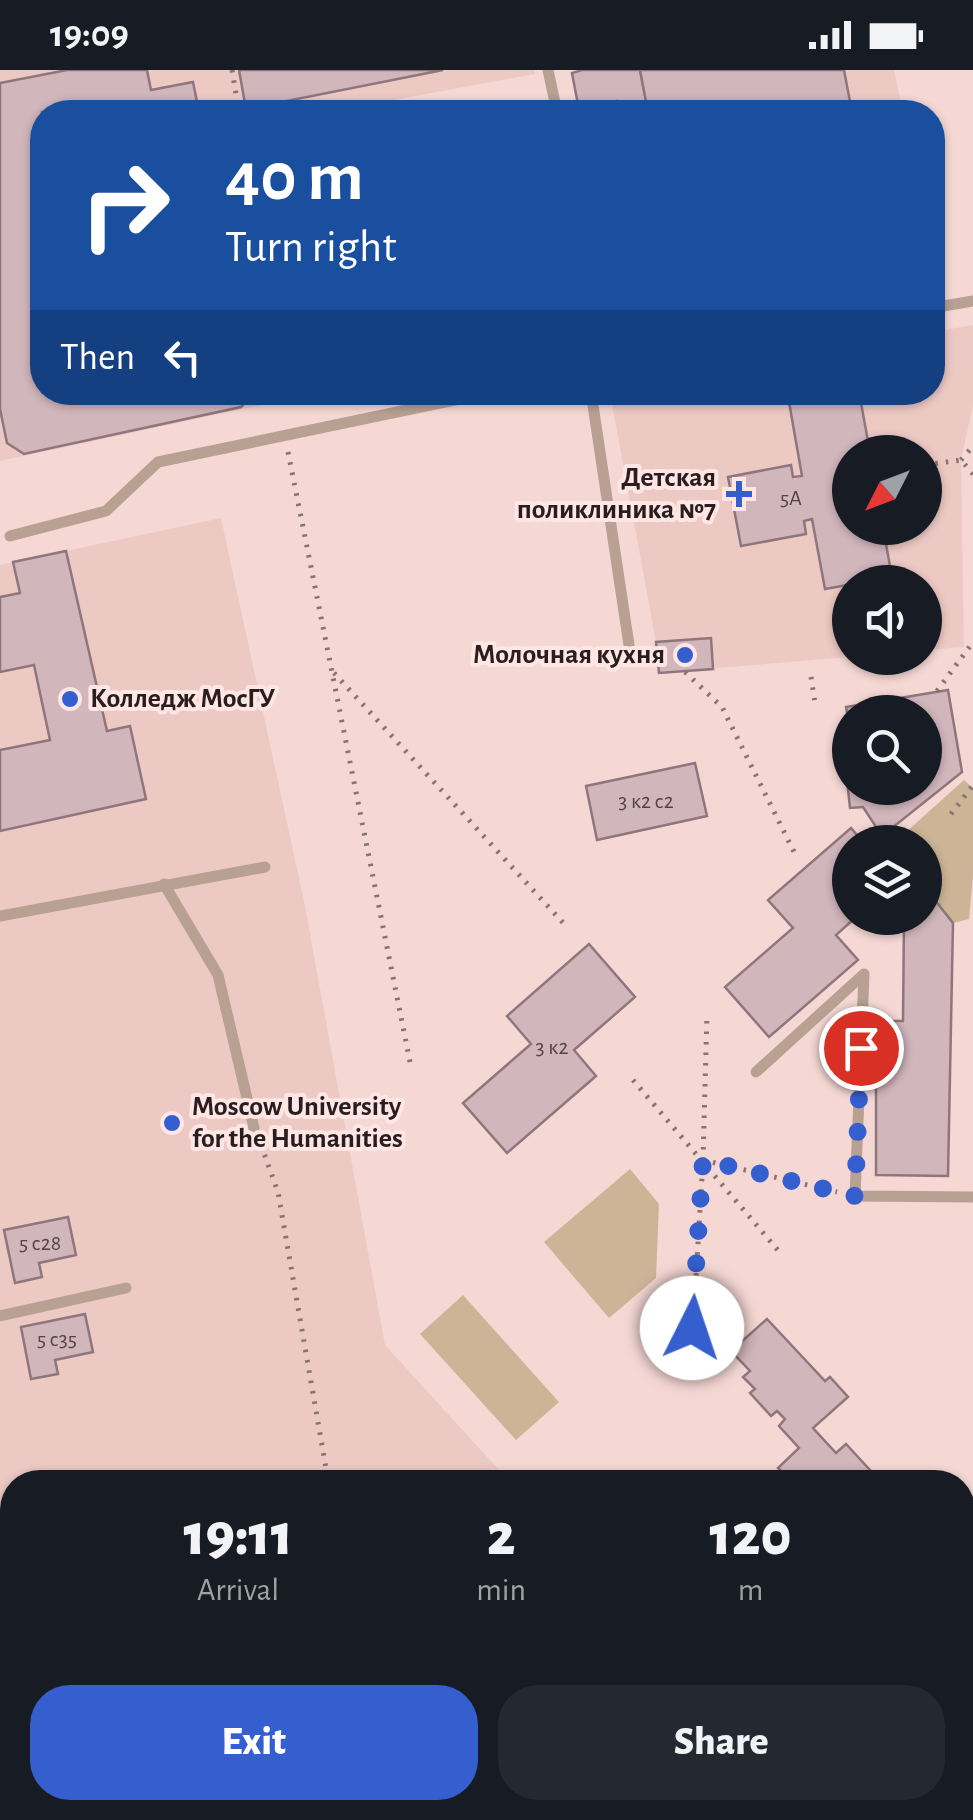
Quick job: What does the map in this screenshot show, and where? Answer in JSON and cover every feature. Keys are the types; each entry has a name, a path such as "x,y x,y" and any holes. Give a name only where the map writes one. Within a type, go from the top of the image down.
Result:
{"lane":[{"path":"548,70 554,100"},
{"path":"945,306 973,302"},
{"path":"10,536 106,511 158,462 432,405"},
{"path":"592,405 629,645"},
{"path":"0,916 264,867"},
{"path":"164,884 218,975 254,1128"},
{"path":"756,1072 864,974 855,1196 973,1197"},
{"path":"0,1316 126,1288"}],"path":[{"path":"232,70 238,100"},
{"path":"285,436 410,1062"},
{"path":"942,462 962,460 973,446"},
{"path":"962,460 973,474"},
{"path":"937,692 973,642"},
{"path":"332,671 566,926"},
{"path":"685,672 722,707 796,856"},
{"path":"811,677 815,704"},
{"path":"951,814 973,786"},
{"path":"692,1328 708,1014"},
{"path":"633,1080 782,1255"},
{"path":"254,1128 278,1192 326,1470"},
{"path":"703,1160 855,1196"}],"shaded area":[{"path":"0,70 534,70 535,74 394,100 30,100 30,405 262,405 0,461"},
{"path":"844,70 894,70 900,100 850,100"},
{"name":"Детская поликлиника №7","path":"973,325 973,405 961,460 964,647 942,649 942,565 832,565 832,659 659,673 612,405 945,405 945,330"},
{"name":"Moscow University for the Humanities","path":"221,518 304,901 385,1345 499,1470 0,1470 0,565"},
{"path":"964,780 973,788 969,919 953,923 942,908 942,825 914,825 936,805 942,805 942,800"},
{"path":"630,1169 659,1204 656,1278 609,1318 544,1242"},
{"path":"463,1295 559,1402 516,1440 420,1334"}],"building":[{"path":"67,70 147,70 151,90 193,82 197,100 30,100 30,405 241,407 24,454 7,443 0,409 0,83"},
{"path":"239,70 443,70 291,100 244,100"},
{"path":"640,70 646,100 577,100 572,73"},
{"path":"640,70 844,70 850,100 646,100"},
{"path":"790,405 861,405 867,435 832,435 832,545 886,545 890,565 832,565 832,588 825,589 812,519 804,521 806,534 741,546 728,477 791,465 793,477 802,476"},
{"name":"Колледж МосГУ","path":"66,551 107,731 130,726 146,799 0,831 0,750 50,740 34,665 0,672 0,597 20,593 13,562"},
{"name":"Молочная кухня","path":"711,638 713,669 659,673 656,642"},
{"path":"948,690 962,772 942,788 942,695 918,695"},
{"path":"695,763 707,816 597,840 586,786"},
{"path":"850,805 921,805 896,825 875,825 863,807"},
{"path":"832,844 832,935 858,960 769,1037 725,987 793,928 768,900"},
{"path":"942,909 953,923 948,1176 876,1175 876,1021 903,1021 904,935 942,935"},
{"path":"589,944 635,997 574,1050 596,1076 507,1153 463,1103 531,1044 507,1016"},
{"path":"68,1217 76,1255 39,1263 42,1277 15,1283 4,1230"},
{"path":"85,1314 93,1352 55,1360 58,1374 31,1379 21,1327"},
{"path":"767,1319 825,1381 830,1377 848,1397 813,1428 836,1453 846,1444 870,1470 780,1470 799,1448 779,1426 785,1419 777,1411 771,1416 750,1393 755,1389 743,1377 750,1371 731,1351"}],"place":[{"name":"Детская поликлиника №7","path":"739,494"},
{"name":"Молочная кухня","path":"685,655"},
{"name":"Колледж МосГУ","path":"70,699"},
{"name":"Moscow University for the Humanities","path":"172,1123"}],"route":[{"path":"692,1328 703,1160 855,1196 861,1048"}]}
